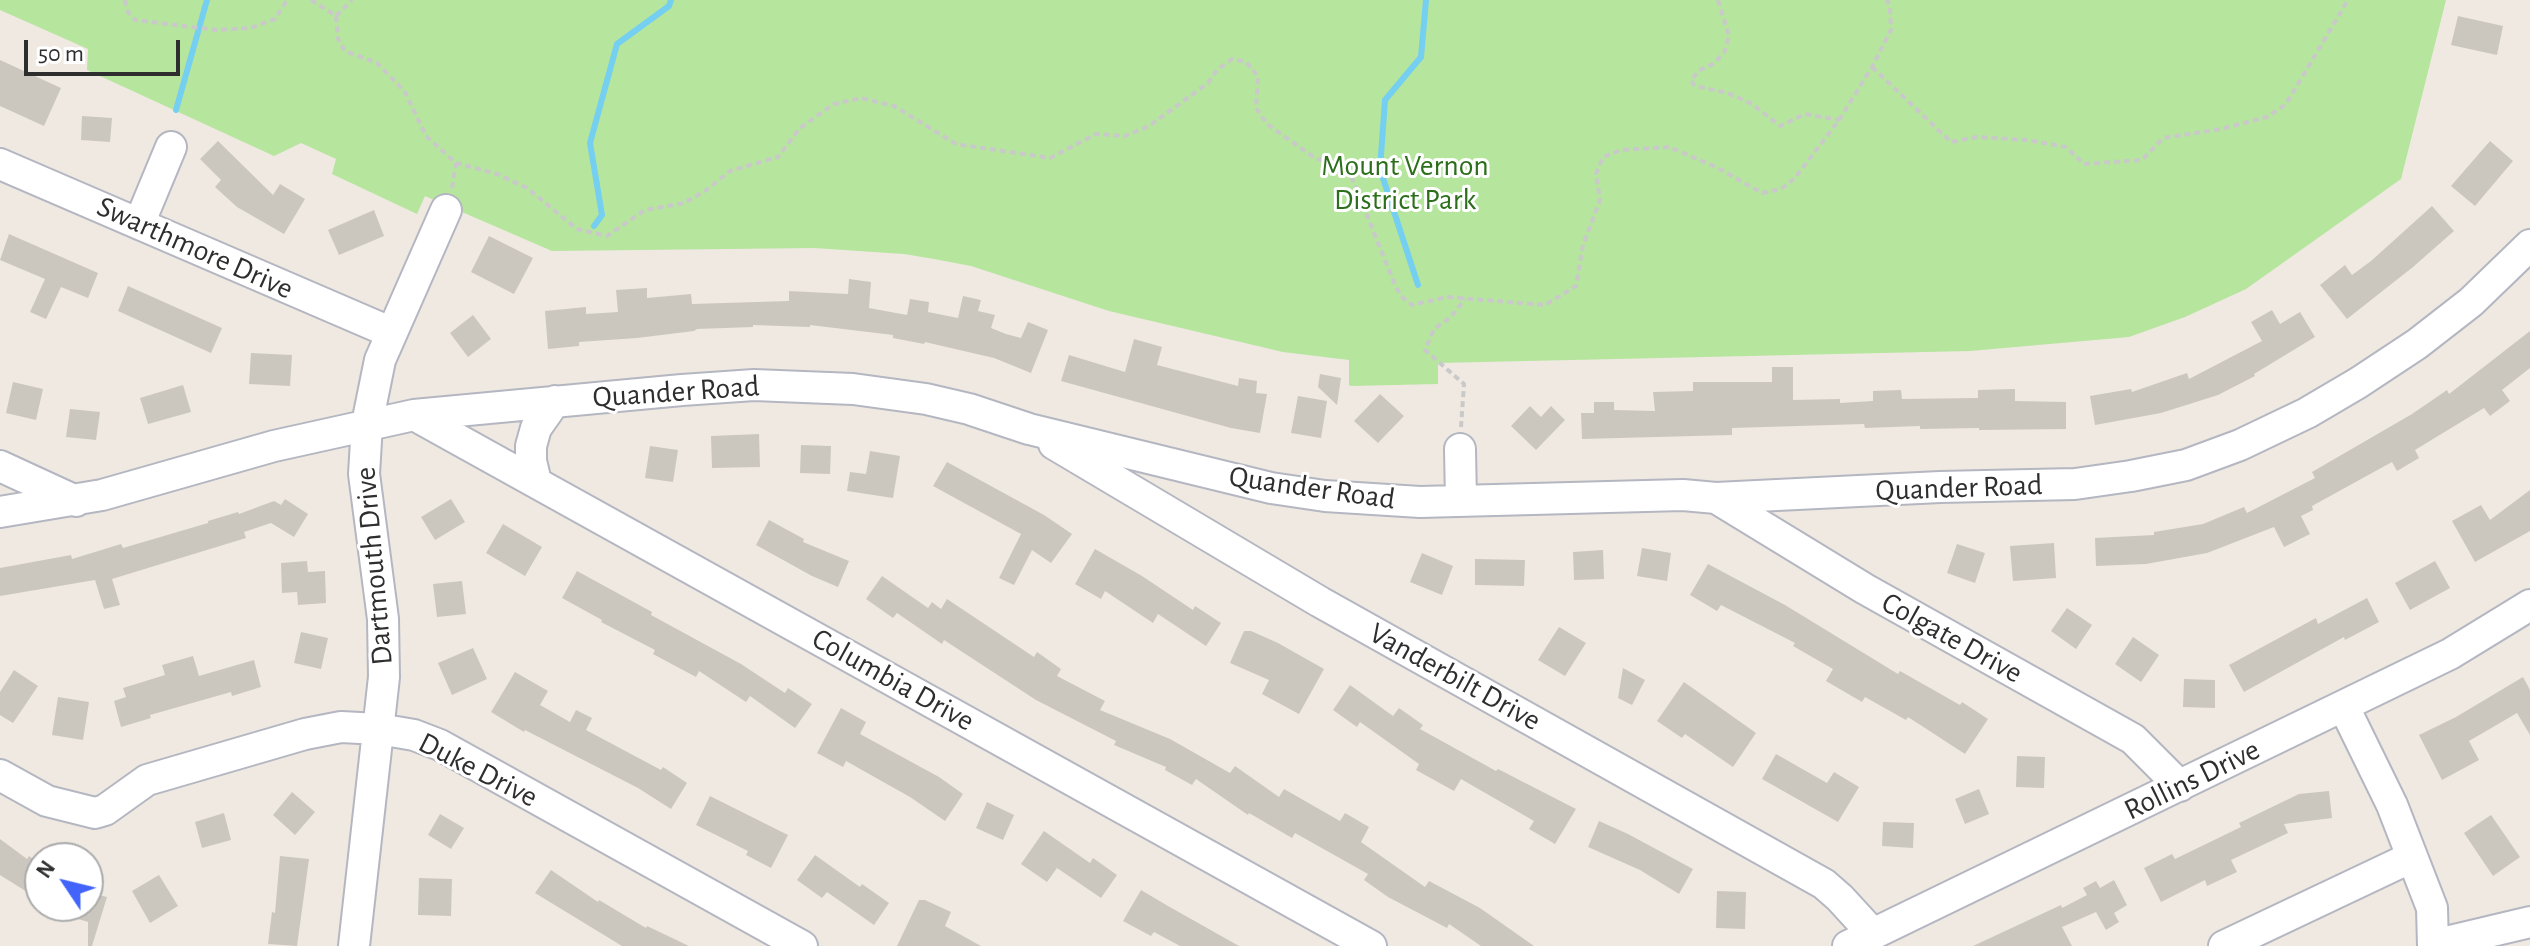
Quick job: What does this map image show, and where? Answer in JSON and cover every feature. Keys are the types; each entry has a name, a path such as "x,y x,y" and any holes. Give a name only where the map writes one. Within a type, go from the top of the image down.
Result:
{"street":[{"path":"139,224 171,147"},
{"name":"Swarthmore Drive","path":"0,164 390,332"},
{"name":"Dartmouth Drive","path":"354,946 384,677 383,619 364,474 367,424 380,360 390,332 446,210"},
{"name":"Quander Road","path":"0,512 76,501 274,446 414,415 696,389 797,385 926,399 969,409 1029,429 1271,488 1325,496 1420,502 1683,495 1716,498 2075,484 2186,465 2240,445 2307,413 2417,344 2471,302 2530,245"},
{"path":"536,482 531,446 536,428 555,401"},
{"name":"Columbia Drive","path":"414,415 1371,946"},
{"name":"Vanderbilt Drive","path":"1029,429 1320,602 1824,884 1840,898 1860,940"},
{"path":"1460,449 1461,501"},
{"path":"0,466 76,501"},
{"name":"Colgate Drive","path":"1716,498 1865,589 2133,739 2180,786"},
{"name":"Rollins Drive","path":"1860,940 2344,707 2450,654 2530,605"},
{"path":"2344,707 2392,805 2432,908 2433,946 2530,922"},
{"name":"Duke Drive","path":"0,775 47,801 95,813 105,810 147,780 305,734 341,727 414,735 440,745 802,946"},
{"path":"2224,946 2412,857"}],"path":[{"path":"125,0 128,12 135,20 217,30 250,28 275,19 290,0"},
{"path":"311,0 336,16"},
{"path":"352,0 336,16 338,39 345,51 377,63 405,92 426,136 456,163 497,174 527,188 577,229 607,236 645,210 684,203 730,171 778,157 800,128 834,104 861,98 894,106 956,144 1050,158 1096,134 1125,136 1149,126 1208,83 1217,70 1232,59 1246,62 1258,76 1256,108 1267,124 1315,158 1350,173 1401,296 1412,305 1447,297 1545,305 1576,286 1583,245 1600,200 1596,174 1603,157 1621,150 1669,147 1716,167 1762,193 1781,189 1795,178 1839,120 1872,67 1891,30 1887,0"},
{"path":"1718,0 1729,36 1724,53 1713,64 1698,71 1691,81 1695,86 1728,93 1752,104 1780,126 1805,114 1839,120"},
{"path":"1872,67 1951,142 1977,137 2027,140 2066,147 2084,164 2142,160 2163,138 2221,129 2267,117 2286,104 2348,0"},
{"path":"1460,449 1464,384 1425,350 1434,329 1451,317 1465,299"}],"green space":[{"name":"Mount Vernon District Park","path":"0,0 2446,0 2401,179 2246,289 2185,317 2129,337 1970,351 1438,363 1438,384 1351,386 1349,360 1283,352 1109,311 971,266 934,259 814,248 552,251 425,196 417,214 332,174 336,159 301,143 274,156 87,70 88,49 0,10"}],"building":[{"path":"2458,16 2503,26 2497,55 2451,45"},
{"path":"0,60 61,88 44,126 0,106"},
{"path":"82,116 112,118 110,142 81,140"},
{"path":"218,141 273,195 280,184 305,199 284,234 237,207 215,187 221,180 200,159"},
{"path":"2490,141 2513,161 2475,206 2451,186"},
{"path":"2432,206 2454,231 2347,319 2320,285 2345,265 2352,275"},
{"path":"374,210 384,236 339,255 328,230"},
{"path":"9,234 98,273 88,298 61,287 46,319 30,312 45,279 0,260"},
{"path":"489,236 533,258 514,294 471,272"},
{"path":"849,279 871,282 869,308 907,315 910,299 929,302 928,312 958,318 963,296 981,300 978,311 995,315 991,328 1006,334 1021,338 1028,322 1048,330 1031,373 994,358 893,338 893,335 810,325 697,329 579,342 579,346 548,349 545,311 586,307 586,314 618,312 616,290 647,288 647,298 691,294 692,304 789,301 789,291 848,294"},
{"path":"128,286 222,328 211,353 118,311"},
{"path":"2272,310 2280,324 2300,312 2315,337 2255,376 2218,395 2161,413 2095,425 2090,396 2131,389 2132,392 2187,373 2189,379 2262,341 2251,322"},
{"path":"473,315 491,339 468,357 450,333"},
{"path":"2530,331 2530,368 2502,390 2510,401 2490,416 2484,408 2415,450 2419,458 2397,471 2392,462 2312,506 2313,510 2301,516 2310,534 2284,547 2274,527 2207,553 2146,564 2096,566 2095,538 2154,535 2154,532 2203,524 2244,507 2247,513 2315,478 2312,472 2447,390 2449,394"},
{"path":"1134,339 1162,347 1157,365 1238,386 1239,378 1257,381 1256,393 1267,394 1260,433 1231,428 1061,381 1069,355 1125,372"},
{"path":"251,353 292,355 290,386 249,384"},
{"path":"1772,367 1793,367 1793,400 1840,399 1840,403 1873,401 1873,391 1901,390 1902,399 1978,398 1978,390 2015,389 2015,401 2066,402 2066,429 1865,428 1864,424 1732,428 1732,435 1582,439 1581,413 1594,413 1594,402 1614,402 1614,410 1655,411 1653,392 1693,391 1693,382 1772,382"},
{"path":"1320,374 1341,378 1337,405 1318,387"},
{"path":"13,382 43,389 36,420 6,413"},
{"path":"183,385 191,412 148,424 140,398"},
{"path":"1380,394 1404,416 1378,443 1354,421"},
{"path":"1298,396 1327,401 1321,438 1291,433"},
{"path":"1530,406 1541,417 1551,406 1565,420 1536,450 1511,426"},
{"path":"70,409 100,412 96,440 66,437"},
{"path":"759,434 760,467 712,468 711,436"},
{"path":"801,445 831,446 830,474 800,473"},
{"path":"650,446 678,450 673,482 645,478"},
{"path":"870,451 900,456 893,498 847,491 850,472 866,474"},
{"path":"947,462 1044,515 1072,534 1051,563 1032,550 1014,585 999,578 1021,534 933,486"},
{"path":"2530,490 2530,531 2475,562 2452,521 2481,505 2490,520"},
{"path":"285,499 308,514 294,537 271,523 244,532 246,538 112,579 120,605 104,609 95,580 0,596 0,568 71,555 72,559 121,544 123,548 274,501 281,505"},
{"path":"451,499 465,522 435,540 421,517"},
{"path":"769,520 804,539 803,542 849,561 838,587 756,545"},
{"path":"503,524 542,547 525,576 486,553"},
{"path":"2054,543 2056,578 2013,581 2010,546"},
{"path":"1957,544 1985,553 1975,583 1947,573"},
{"path":"1642,548 1671,553 1667,581 1637,576"},
{"path":"1095,549 1193,610 1195,606 1221,623 1206,646 1158,614 1153,623 1105,591 1101,599 1075,584"},
{"path":"1603,550 1604,579 1574,580 1573,552"},
{"path":"1422,553 1453,566 1442,595 1410,582"},
{"path":"1475,559 1525,560 1524,586 1475,585"},
{"path":"307,561 308,572 325,571 326,603 298,605 297,592 282,593 281,563"},
{"path":"2435,561 2450,588 2410,610 2395,583"},
{"path":"1708,564 1785,605 1898,674 1900,671 1960,705 1962,702 1988,719 1965,754 1908,717 1906,720 1865,697 1862,702 1826,681 1833,669 1793,646 1795,643 1721,605 1717,611 1690,595"},
{"path":"577,571 741,664 785,693 788,688 812,704 795,728 750,696 746,702 699,671 696,677 653,654 655,650 562,598"},
{"path":"882,576 928,608 932,602 941,609 947,599 1034,657 1037,652 1061,669 1057,676 1105,701 1100,710 1170,739 1230,773 1235,766 1279,797 1284,789 1340,821 1345,813 1369,827 1361,842 1425,887 1429,881 1480,908 1534,946 1481,946 1449,924 1447,928 1388,897 1364,880 1368,874 1295,833 1292,838 1248,815 1196,779 1192,785 1165,770 1166,767 1114,745 1116,741 1036,700 944,640 942,644 897,613 893,618 866,599"},
{"path":"462,581 466,614 437,617 433,584"},
{"path":"2367,598 2379,622 2345,640 2344,637 2244,692 2229,665 2316,618 2318,624"},
{"path":"2067,608 2092,625 2076,649 2051,631"},
{"path":"1559,627 1586,643 1565,676 1538,660"},
{"path":"1244,631 1278,643 1324,669 1299,714 1262,694 1269,680 1230,663"},
{"path":"301,632 328,638 321,669 294,663"},
{"path":"2133,637 2159,655 2141,682 2115,664"},
{"path":"473,648 487,679 452,695 438,663"},
{"path":"193,656 199,676 254,660 261,687 232,696 231,692 150,715 151,718 121,727 114,701 126,697 123,688 165,675 162,665"},
{"path":"1623,668 1645,680 1632,705 1618,698"},
{"path":"14,670 38,686 13,723 0,715 0,692"},
{"path":"515,672 548,691 540,705 570,722 576,710 592,718 586,730 661,770 663,767 687,783 671,809 638,788 524,732 491,712"},
{"path":"2523,677 2530,690 2530,735 2517,713 2469,741 2479,760 2442,780 2419,735"},
{"path":"2184,679 2215,680 2215,708 2183,707"},
{"path":"1684,682 1756,733 1733,767 1685,734 1682,738 1657,721"},
{"path":"1350,685 1393,716 1399,708 1423,725 1420,729 1496,771 1498,769 1576,809 1555,844 1529,829 1534,821 1461,779 1454,791 1416,770 1419,764 1360,722 1357,727 1333,710"},
{"path":"58,697 89,702 83,740 52,735"},
{"path":"841,708 866,722 860,734 939,777 963,794 945,821 846,761 843,767 817,753"},
{"path":"1776,754 1827,783 1834,772 1859,787 1838,822 1762,779"},
{"path":"2017,756 2045,757 2044,788 2016,787"},
{"path":"1979,789 1989,814 1965,824 1955,799"},
{"path":"2329,791 2332,818 2284,824 2288,833 2231,860 2237,872 2207,886 2205,880 2161,902 2144,868 2172,854 2175,859 2299,794"},
{"path":"292,792 315,812 295,835 273,815"},
{"path":"710,796 788,835 771,868 746,855 748,851 696,825"},
{"path":"987,802 1014,815 1003,840 976,828"},
{"path":"224,813 231,840 202,848 195,822"},
{"path":"440,814 464,828 451,849 428,835"},
{"path":"2491,815 2520,857 2493,876 2464,833"},
{"path":"1599,821 1693,869 1679,894 1640,870 1588,847"},
{"path":"1883,822 1914,823 1913,848 1882,846"},
{"path":"1044,831 1090,863 1093,858 1117,875 1101,898 1057,868 1047,882 1021,864"},
{"path":"0,839 24,857 24,890 0,875"},
{"path":"815,855 889,903 874,925 827,892 822,898 797,880"},
{"path":"280,856 309,859 297,946 268,944 272,912 275,913"},
{"path":"551,870 598,902 646,928 689,946 622,946 535,893"},
{"path":"159,875 178,906 150,923 132,891"},
{"path":"419,878 452,879 451,916 418,915"},
{"path":"2114,880 2127,905 2114,913 2119,922 2106,930 2096,912 2062,927 2072,946 1973,946 2087,895 2083,888 2096,881 2100,888"},
{"path":"1141,890 1239,946 1180,946 1154,932 1151,936 1123,921"},
{"path":"1717,891 1746,892 1745,929 1716,928"},
{"path":"919,900 951,912 945,926 981,946 897,946"},
{"path":"88,922 99,922 92,946 88,946"}],"waterway":[{"path":"176,110 207,0"},
{"path":"594,226 602,215 590,143 617,44 669,6 671,0"},
{"path":"1418,285 1380,169 1385,100 1421,57 1426,0"}]}
